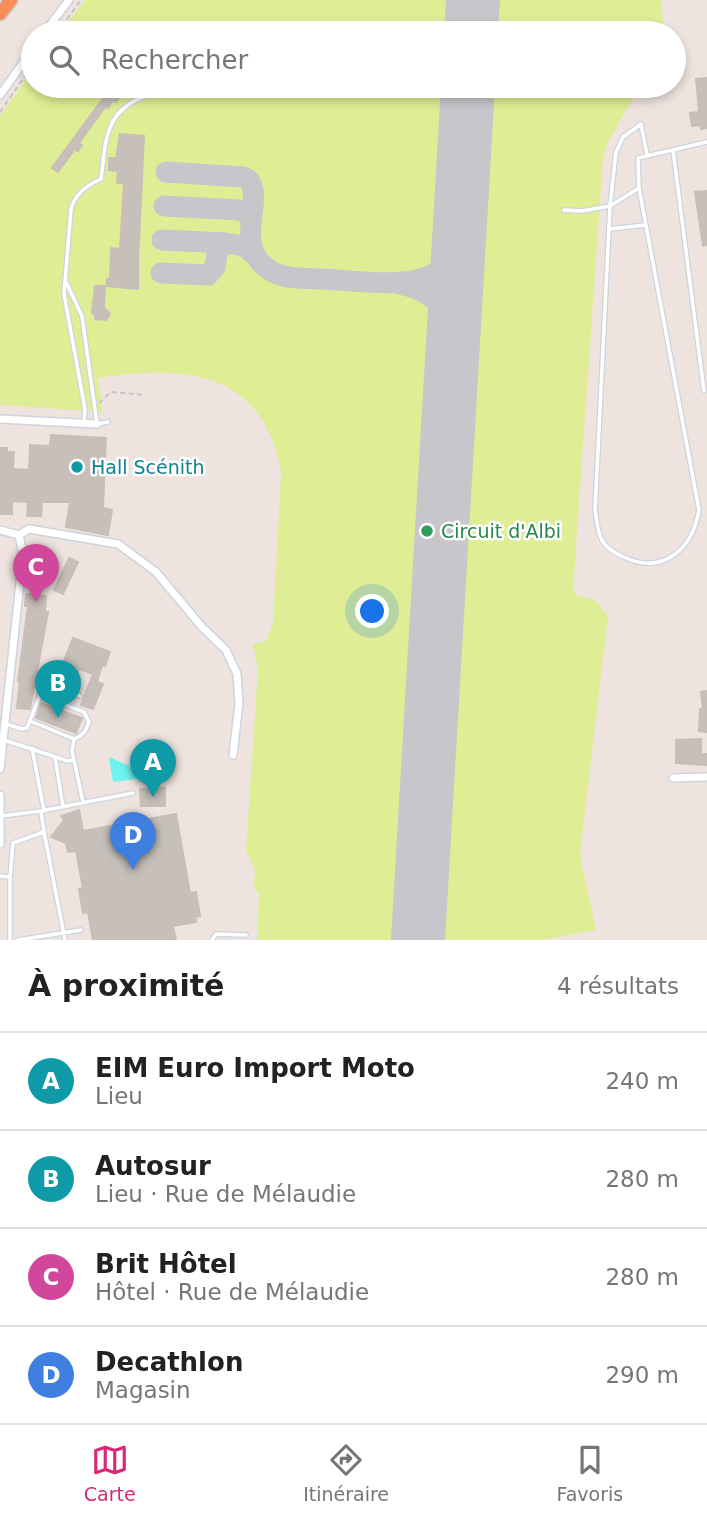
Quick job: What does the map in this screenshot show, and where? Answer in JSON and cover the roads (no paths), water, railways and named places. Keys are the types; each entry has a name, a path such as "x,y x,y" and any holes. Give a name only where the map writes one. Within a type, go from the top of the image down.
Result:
{"highway":[{"path":"0,14 11,0"}],"street":[{"path":"53,21 69,0"},
{"path":"0,95 21,65"},
{"path":"0,419 97,424"},
{"path":"0,530 19,535 29,529 118,544 156,572 226,650 237,674 239,703 233,755"},
{"path":"0,768 23,554 19,535"},
{"path":"673,778 707,777"},
{"path":"0,795 0,844"}],"lane":[{"path":"84,424 85,409 64,294 74,200 87,187 101,179 105,145 112,123 126,103 140,98"},
{"path":"647,155 641,124 623,137 615,152 595,511 601,539 615,554 636,563 654,564 671,557 686,545 696,528 699,510 639,188 638,158 707,142"},
{"path":"673,150 704,391"},
{"path":"564,210 582,211 610,206 639,188"},
{"path":"609,229 646,225"},
{"path":"65,277 68,290 82,316 97,424 108,422"},
{"path":"4,723 27,728 40,695 50,689 64,689 80,695"},
{"path":"30,721 74,739 86,731 89,722 84,712 40,695"},
{"path":"74,739 72,751 83,803"},
{"path":"2,740 68,761 74,760"},
{"path":"32,748 44,832 65,940"},
{"path":"55,757 63,807"},
{"path":"1,816 42,811 133,793"},
{"path":"10,940 13,843 44,832"},
{"path":"0,876 10,877"},
{"path":"18,940 81,930"},
{"path":"212,940 216,934 246,935"}],"water":[{"path":"109,757 143,772 144,778 113,782"}],"place":[{"name":"Hall Scénith","path":"77,467"},
{"name":"Circuit d'Albi","path":"427,531"},
{"name":"Brit Hôtel","path":"36,602"},
{"name":"Autosur","path":"58,718"},
{"name":"EIM Euro Import Moto","path":"153,797"},
{"name":"Decathlon","path":"133,870"}]}
